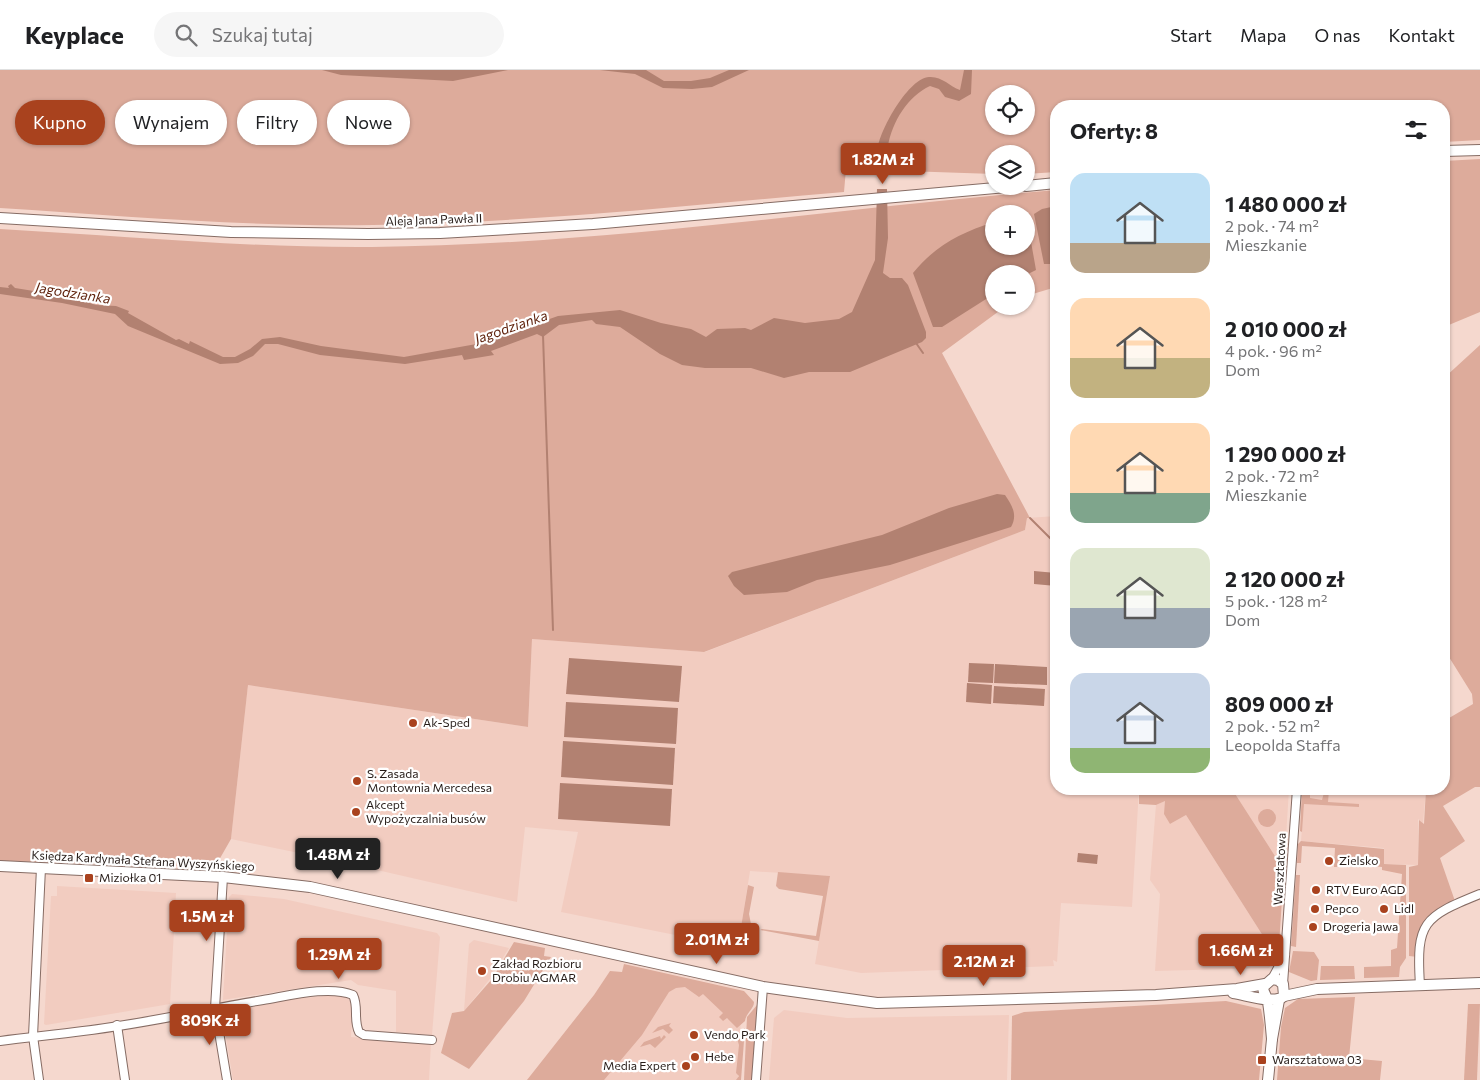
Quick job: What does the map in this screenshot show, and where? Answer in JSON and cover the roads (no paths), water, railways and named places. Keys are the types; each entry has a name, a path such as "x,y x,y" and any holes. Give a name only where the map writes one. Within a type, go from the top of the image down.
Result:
{"street":[{"path":"1450,151 1475,150"},
{"path":"1035,185 1050,184"},
{"name":"Aleja Jana Pawła II","path":"0,218 231,232 368,234 510,230 985,189"},
{"name":"Warsztatowa","path":"1283,984 1287,951 1297,795"},
{"name":"Księdza Kardynała Stefana Wyszyńskiego","path":"0,866 223,877 310,887 763,987 877,1003 1205,992"},
{"path":"40,1080 33,1036 41,868"},
{"path":"223,877 215,1008 227,1080"},
{"path":"1420,985 1418,948 1424,928 1432,917 1442,910 1480,894"},
{"name":"Warsztatowa","path":"1268,981 1287,951"},
{"path":"1205,992 1278,980 1283,984 1316,989 1480,983"},
{"path":"1268,981 1263,990 1267,998 1272,1039"},
{"path":"1268,1080 1272,1039 1283,984"},
{"path":"756,1080 763,987"},
{"path":"1205,992 1281,998 1316,989"},
{"path":"0,1041 83,1031 308,993 344,991 353,995 357,1003 356,1025 359,1032 364,1035 432,1040"},
{"path":"117,1025 125,1080"}],"waterway":[{"path":"543,335 553,630"},
{"path":"916,343 923,353"},
{"path":"1030,518 1050,538"}],"place":[{"name":"Ak-Sped","path":"413,723"},
{"name":"S. Zasada Montownia Mercedesa","path":"357,781"},
{"name":"Akcept Wypożyczalnia busów","path":"356,812"},
{"name":"Zielsko","path":"1329,861"},
{"name":"Miziołka 01","path":"89,878"},
{"name":"RTV Euro AGD","path":"1316,890"},
{"name":"Pepco","path":"1315,909"},
{"name":"Lidl","path":"1384,909"},
{"name":"Drogeria Jawa","path":"1313,927"},
{"name":"Zakład Rozbioru Drobiu AGMAR","path":"482,971"},
{"name":"Vendo Park","path":"694,1035"},
{"name":"Hebe","path":"695,1057"},
{"name":"Warsztatowa 03","path":"1262,1060"},
{"name":"Media Expert","path":"686,1066"}],"water label":[{"name":"Jagodzianka","path":"73,293"},
{"name":"Jagodzianka","path":"511,327"}]}
